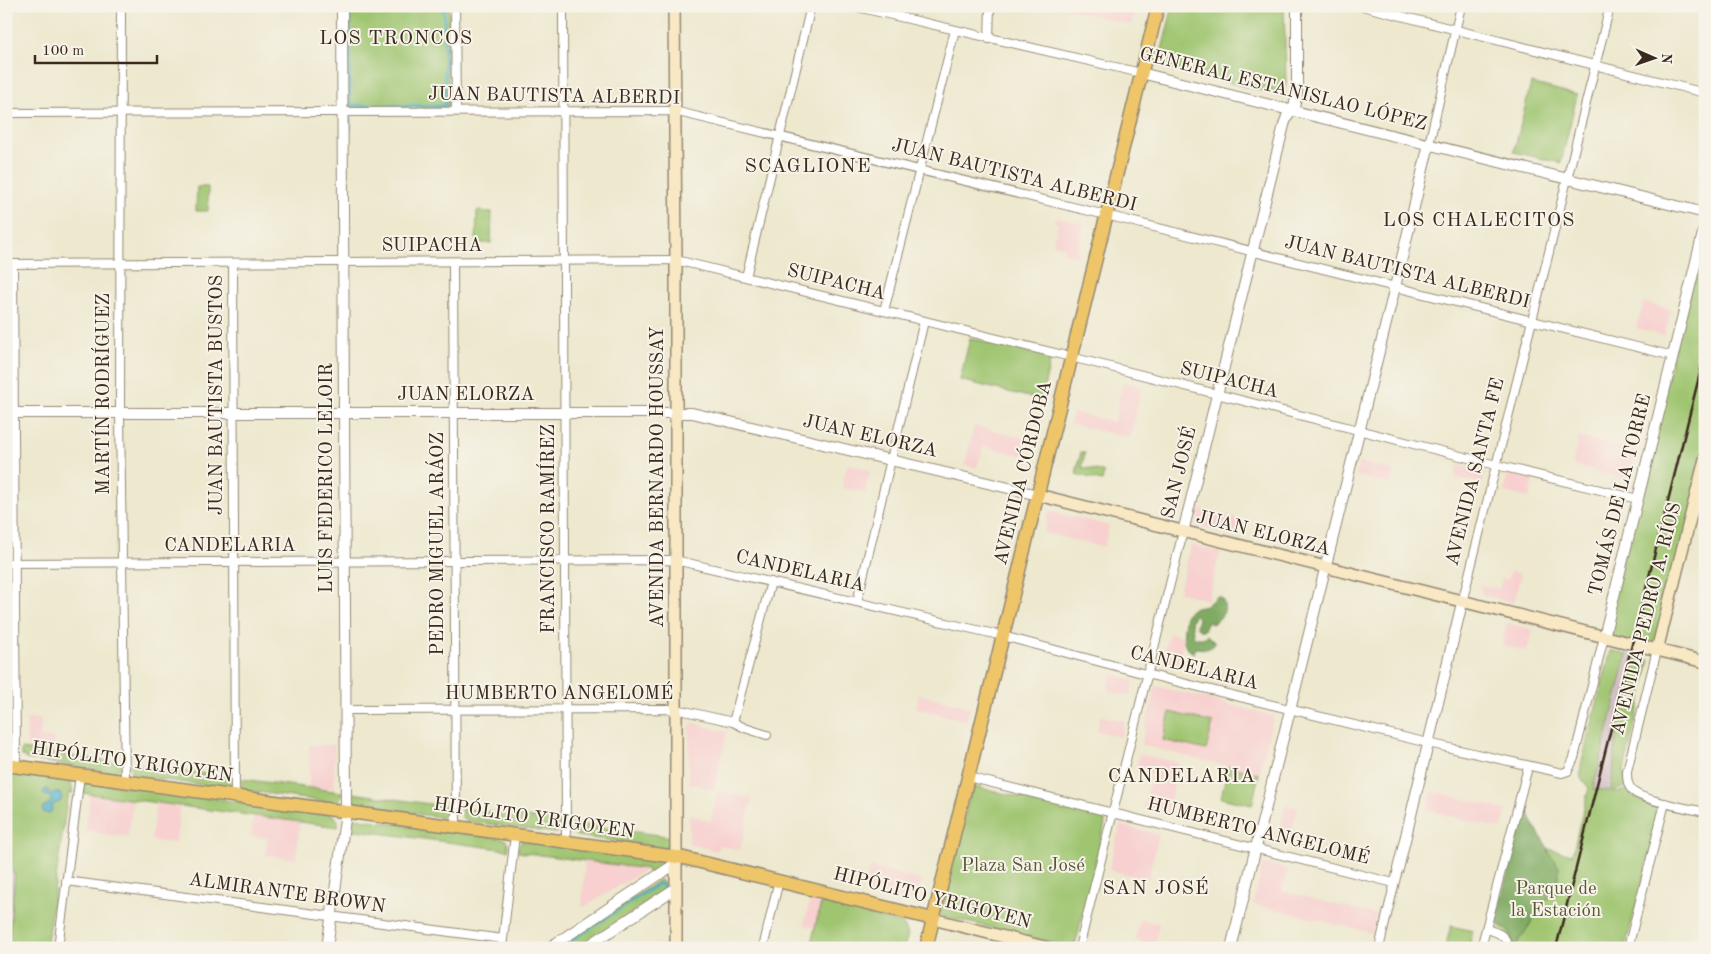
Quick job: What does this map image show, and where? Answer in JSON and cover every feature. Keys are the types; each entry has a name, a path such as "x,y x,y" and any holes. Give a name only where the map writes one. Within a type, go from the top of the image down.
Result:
{"main road":[{"name":"AVENIDA BERNARDO HOUSSAY","path":"674,6 676,948"},
{"name":"AVENIDA CÓRDOBA","path":"926,948 1158,6"},
{"name":"AVENIDA PEDRO A. RÍOS","path":"1657,650 1705,459"},
{"name":"JUAN ELORZA","path":"1038,495 1462,603 1705,662"},
{"name":"HIPÓLITO YRIGOYEN","path":"11,765 566,842 675,861 708,863 1048,948"}],"street":[{"name":"MARTÍN RODRÍGUEZ","path":"121,6 120,413 124,781"},
{"name":"LUIS FEDERICO LELOIR","path":"327,948 346,812 342,6"},
{"path":"455,6 456,112"},
{"name":"FRANCISCO RAMÍREZ","path":"563,6 566,842"},
{"path":"746,278 811,6"},
{"name":"GENERAL ESTANISLAO LÓPEZ","path":"853,6 1141,73 1705,213"},
{"path":"989,38 990,6"},
{"name":"SAN JOSÉ","path":"1079,948 1284,125 1296,101 1297,6"},
{"path":"1362,6 1705,93"},
{"path":"1231,948 1395,287 1461,6"},
{"name":"AVENIDA SANTA FE","path":"1379,948 1462,603 1610,6"},
{"path":"884,312 955,30"},
{"name":"JUAN BAUTISTA ALBERDI","path":"6,113 674,111 1106,215 1673,356"},
{"name":"TOMÁS DE LA TORRE","path":"1568,771 1574,758 1705,226"},
{"name":"SUIPACHA","path":"10,264 676,260 1358,431 1638,499"},
{"name":"PEDRO MIGUEL ARÁOZ","path":"453,262 456,827"},
{"name":"JUAN BAUTISTA BUSTOS","path":"233,263 235,796"},
{"path":"10,264 10,413 15,563 11,765"},
{"path":"857,602 924,321"},
{"name":"JUAN ELORZA","path":"10,413 692,413 1038,495"},
{"path":"1693,506 1705,509"},
{"name":"CANDELARIA","path":"6,563 675,560 1003,636 1147,674 1528,767 1562,773 1568,771"},
{"path":"733,722 771,582"},
{"name":"AVENIDA PEDRO A. RÍOS","path":"1657,650 1627,770 1627,780 1630,787 1639,796 1666,802"},
{"name":"HUMBERTO ANGELOMÉ","path":"346,710 676,709 733,722 767,735"},
{"path":"1481,948 1528,767"},
{"path":"58,948 80,775"},
{"name":"HUMBERTO ANGELOMÉ","path":"968,777 1394,883"},
{"path":"1628,948 1666,802 1705,812"},
{"path":"502,944 515,835"},
{"path":"549,948 675,861"},
{"path":"763,948 779,880"},
{"name":"ALMIRANTE BROWN","path":"66,881 332,916 502,944"},
{"path":"585,948 676,888"},
{"path":"1486,929 1499,933 1504,937 1508,948"}],"shaded area":[{"path":"1067,6 1136,6 1131,25 1066,8"},
{"path":"1056,217 1084,224 1076,256 1064,253 1065,247 1053,244 1058,223 1054,222"},
{"path":"1644,302 1671,310 1664,336 1636,328"},
{"path":"1705,336 1636,657 1618,726 1611,792 1553,948"},
{"path":"1123,382 1142,386 1130,438 1070,424 1073,412 1114,422"},
{"path":"974,426 1029,439 1025,456 983,446 977,468 965,465"},
{"path":"1579,437 1637,451 1630,480 1572,465"},
{"path":"1360,462 1394,471 1391,485 1356,476"},
{"path":"847,464 870,470 865,493 842,488"},
{"path":"1458,465 1485,472 1482,484 1455,477"},
{"path":"1508,474 1533,480 1529,498 1504,492"},
{"path":"1200,509 1240,519 1237,535 1196,525"},
{"path":"1049,511 1109,526 1104,547 1044,533"},
{"path":"1191,545 1220,552 1208,600 1179,592"},
{"path":"1510,571 1521,574 1514,603 1483,595 1480,588 1481,585 1499,589 1502,579 1508,580"},
{"path":"1507,623 1533,630 1527,651 1502,645"},
{"path":"1169,633 1184,637 1176,668 1164,665 1162,659"},
{"path":"1112,674 1134,680 1130,696 1108,691"},
{"path":"1156,686 1274,716 1259,774 1141,745"},
{"path":"919,694 970,707 967,721 916,708"},
{"path":"1100,716 1125,721 1121,737 1097,731"},
{"path":"26,719 41,719 40,737 54,738 54,749 27,746"},
{"path":"694,723 727,732 714,790 689,783 689,728"},
{"path":"309,745 335,745 334,788 309,788"},
{"path":"1139,754 1179,763 1167,814 1143,809 1152,773 1136,769"},
{"path":"6,785 9,786 15,875 8,948 6,948"},
{"path":"718,791 752,799 740,850 719,845 717,851 689,844 689,815 711,821"},
{"path":"1432,791 1506,810 1502,829 1427,810"},
{"path":"90,794 133,800 128,837 86,831"},
{"path":"156,803 180,806 176,843 151,840"},
{"path":"1286,805 1298,808 1288,844 1276,841"},
{"path":"253,816 300,822 296,859 265,855 267,838 251,836"},
{"path":"1120,825 1159,835 1148,879 1109,870"},
{"path":"585,861 593,862 647,869 582,908"},
{"path":"1263,863 1288,869 1282,891 1377,915 1372,933 1253,904"},
{"path":"870,867 922,881 917,897 911,900 865,888"},
{"path":"810,900 821,903 815,928 804,925"},
{"path":"1140,919 1159,924 1153,948 1140,948 1142,942 1135,940"}],"green space":[{"path":"346,6 449,6 448,108 347,108"},
{"path":"1173,6 1284,6 1286,83 1283,96 1158,65"},
{"path":"1531,83 1577,95 1561,163 1514,152"},
{"path":"197,187 208,187 208,211 196,211"},
{"path":"477,211 492,212 491,243 476,243"},
{"path":"1705,225 1705,459 1657,650 1604,637"},
{"path":"970,338 1051,358 1041,400 960,380"},
{"path":"1081,452 1085,453 1082,467 1104,472 1102,481 1076,474"},
{"path":"6,570 8,574 9,595 8,751 6,756"},
{"path":"1216,597 1221,597 1224,606 1224,612 1219,618 1212,624 1208,622 1204,630 1199,630 1196,626 1198,618 1195,614 1191,621 1194,638 1203,638 1207,635 1215,643 1207,649 1196,648 1194,653 1189,650 1184,642 1186,614 1195,607 1207,605"},
{"name":"Parque de la Estación","path":"1611,650 1627,655 1593,789 1611,791 1618,726 1636,657 1650,660 1624,770 1626,787 1613,791 1627,790 1631,796 1663,804 1625,948 1513,948 1509,936 1498,925 1520,842 1572,855 1589,788 1581,778 1581,765"},
{"path":"1170,712 1213,723 1206,750 1163,740"},
{"path":"21,749 121,763 121,768 115,772 110,772 26,759 21,755"},
{"path":"130,764 231,777 229,785 224,788 137,776 131,772"},
{"path":"1228,766 1259,774 1252,805 1221,798"},
{"path":"6,771 71,781 73,793 70,793 67,801 46,948 8,948 15,875 11,868 9,786 6,785"},
{"path":"241,779 342,792 340,800 333,803 250,791 242,788"},
{"path":"85,781 334,815 338,821 338,827 83,793"},
{"name":"Plaza San José","path":"976,787 1102,816 1105,823 1076,942 1071,946 942,916 940,913 972,789"},
{"path":"352,793 451,807 452,813 446,818 357,805 353,802"},
{"path":"1526,805 1534,826 1559,867 1557,894 1546,900 1515,947 1509,931 1495,921"},
{"path":"461,808 561,822 562,828 556,833 465,821 462,817"},
{"path":"354,818 505,839 508,843 508,850 348,829 350,821"},
{"path":"571,823 673,837 671,846 666,848 577,836 573,833"},
{"path":"522,841 662,860 663,864 661,868 649,874 647,869 518,852 518,846"},
{"path":"659,880 664,883 666,889 582,948 555,948"},
{"path":"821,903 903,924 908,934 904,948 810,948"},
{"path":"1451,926 1473,931 1469,948 1445,948"}],"water":[{"path":"47,789 51,794 55,792 60,793 62,798 60,802 52,805 52,811 48,814 43,812 42,808 51,802 50,796 43,794 44,790"}],"waterway":[{"path":"350,6 350,39"},
{"path":"438,6 442,9"},
{"path":"350,105 445,106 444,6"},
{"path":"350,42 350,108"},
{"path":"350,119 350,131"},
{"path":"560,948 658,884 663,885 664,888 660,893"}],"railway":[{"path":"1556,948 1705,353"}],"district":[{"name":"LOS TRONCOS","path":"396,39"},
{"name":"SCAGLIONE","path":"808,167"},
{"name":"LOS CHALECITOS","path":"1479,221"},
{"name":"CANDELARIA","path":"1182,777"},
{"name":"SAN JOSÉ","path":"1156,889"}]}
